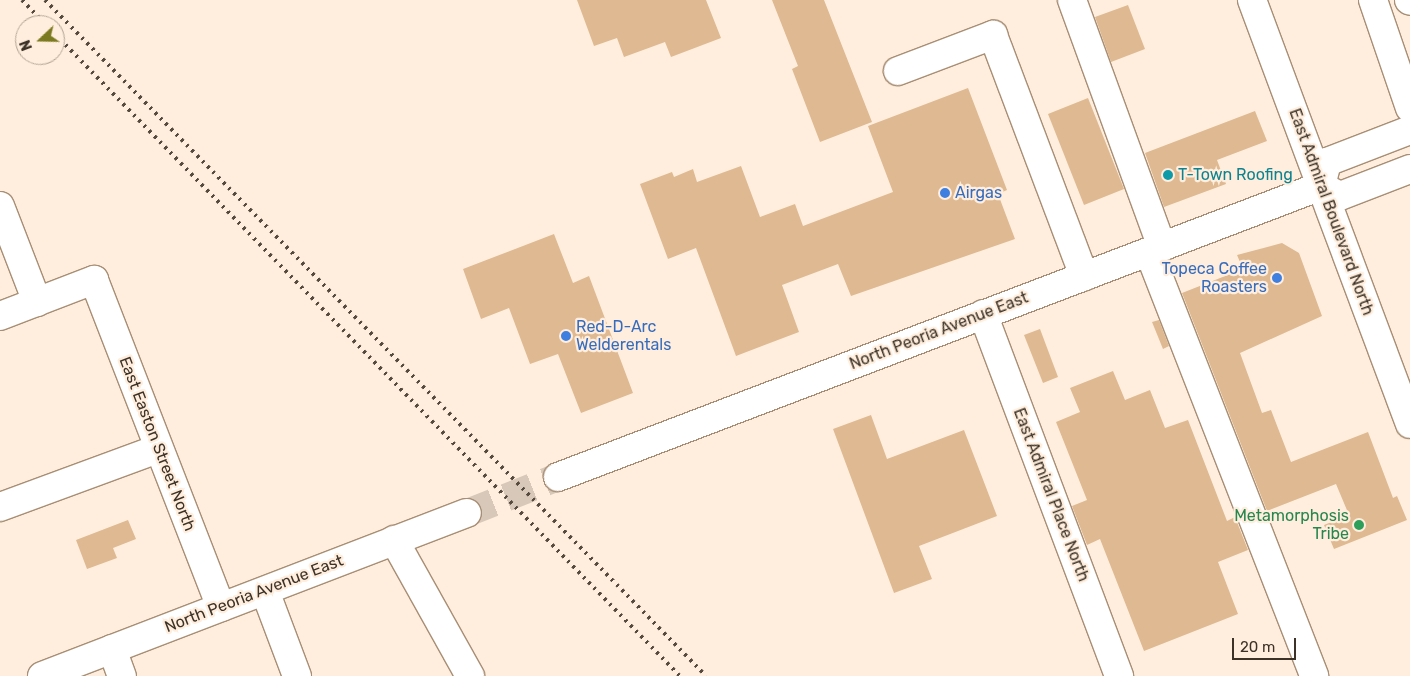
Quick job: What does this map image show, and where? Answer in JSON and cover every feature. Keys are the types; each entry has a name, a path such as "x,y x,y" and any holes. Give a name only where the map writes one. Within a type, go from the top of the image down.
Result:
{"main road":[{"path":"1072,0 1156,249 1314,676"},
{"name":"East Admiral Boulevard North","path":"1252,0 1410,424"},
{"path":"1373,0 1410,108"},
{"path":"898,71 993,35 1084,276"},
{"path":"1410,130 1327,162 1321,186 1340,196 1410,170"},
{"name":"North Peoria Avenue East","path":"558,477 1321,186"},
{"path":"0,206 37,302 0,316"},
{"name":"East Easton Street North","path":"37,302 94,280 221,607"},
{"name":"East Admiral Place North","path":"983,314 1119,676"},
{"path":"0,507 158,448"},
{"name":"North Peoria Avenue East","path":"42,676 466,513"},
{"path":"394,540 470,676"},
{"path":"265,591 297,676"},
{"path":"112,649 122,676"}],"building":[{"path":"577,0 706,0 721,38 671,57 665,42 624,57 617,38 594,46"},
{"path":"772,0 824,0 872,122 820,142 792,69 798,66"},
{"path":"1128,5 1145,49 1111,62 1095,17"},
{"path":"968,88 1007,190 998,194 1015,239 851,296 838,264 782,285 799,332 736,356 696,248 668,259 640,184 672,172 674,177 693,169 697,182 741,166 760,217 795,204 803,226 893,192 868,126"},
{"path":"1088,98 1124,189 1084,205 1048,114"},
{"path":"1255,111 1267,141 1217,160 1226,184 1164,207 1145,153"},
{"name":"Red-D-Arc Welderentals","path":"554,234 573,283 589,276 633,393 581,413 558,354 530,364 509,308 481,319 463,269"},
{"path":"1282,243 1299,253 1322,316 1240,353 1262,413 1271,410 1291,462 1368,432 1393,498 1397,496 1407,520 1334,549 1324,525 1349,515 1336,484 1267,511 1182,293 1243,269 1237,255"},
{"path":"1159,320 1169,346 1163,349 1152,322"},
{"path":"1040,329 1058,377 1043,383 1024,335"},
{"path":"1113,371 1125,400 1150,390 1165,428 1188,420 1227,521 1235,517 1248,550 1218,562 1238,614 1144,651 1100,539 1087,545 1072,506 1087,500 1056,422 1080,412 1070,388"},
{"path":"871,415 887,459 964,430 997,516 919,546 932,579 894,593 833,429"},
{"path":"128,520 136,539 113,548 117,558 87,569 76,540"}],"tunnel":[{"path":"467,513 558,477"}],"railway":[{"path":"22,0 36,15"},
{"path":"45,0 706,676"},
{"path":"65,44 680,676"}],"place":[{"name":"T-Town Roofing","path":"1168,175"},
{"name":"Airgas","path":"945,193"},
{"name":"Topeca Coffee Roasters","path":"1277,278"},
{"name":"Red-D-Arc Welderentals","path":"566,336"},
{"name":"Metamorphosis Tribe","path":"1359,525"}]}
